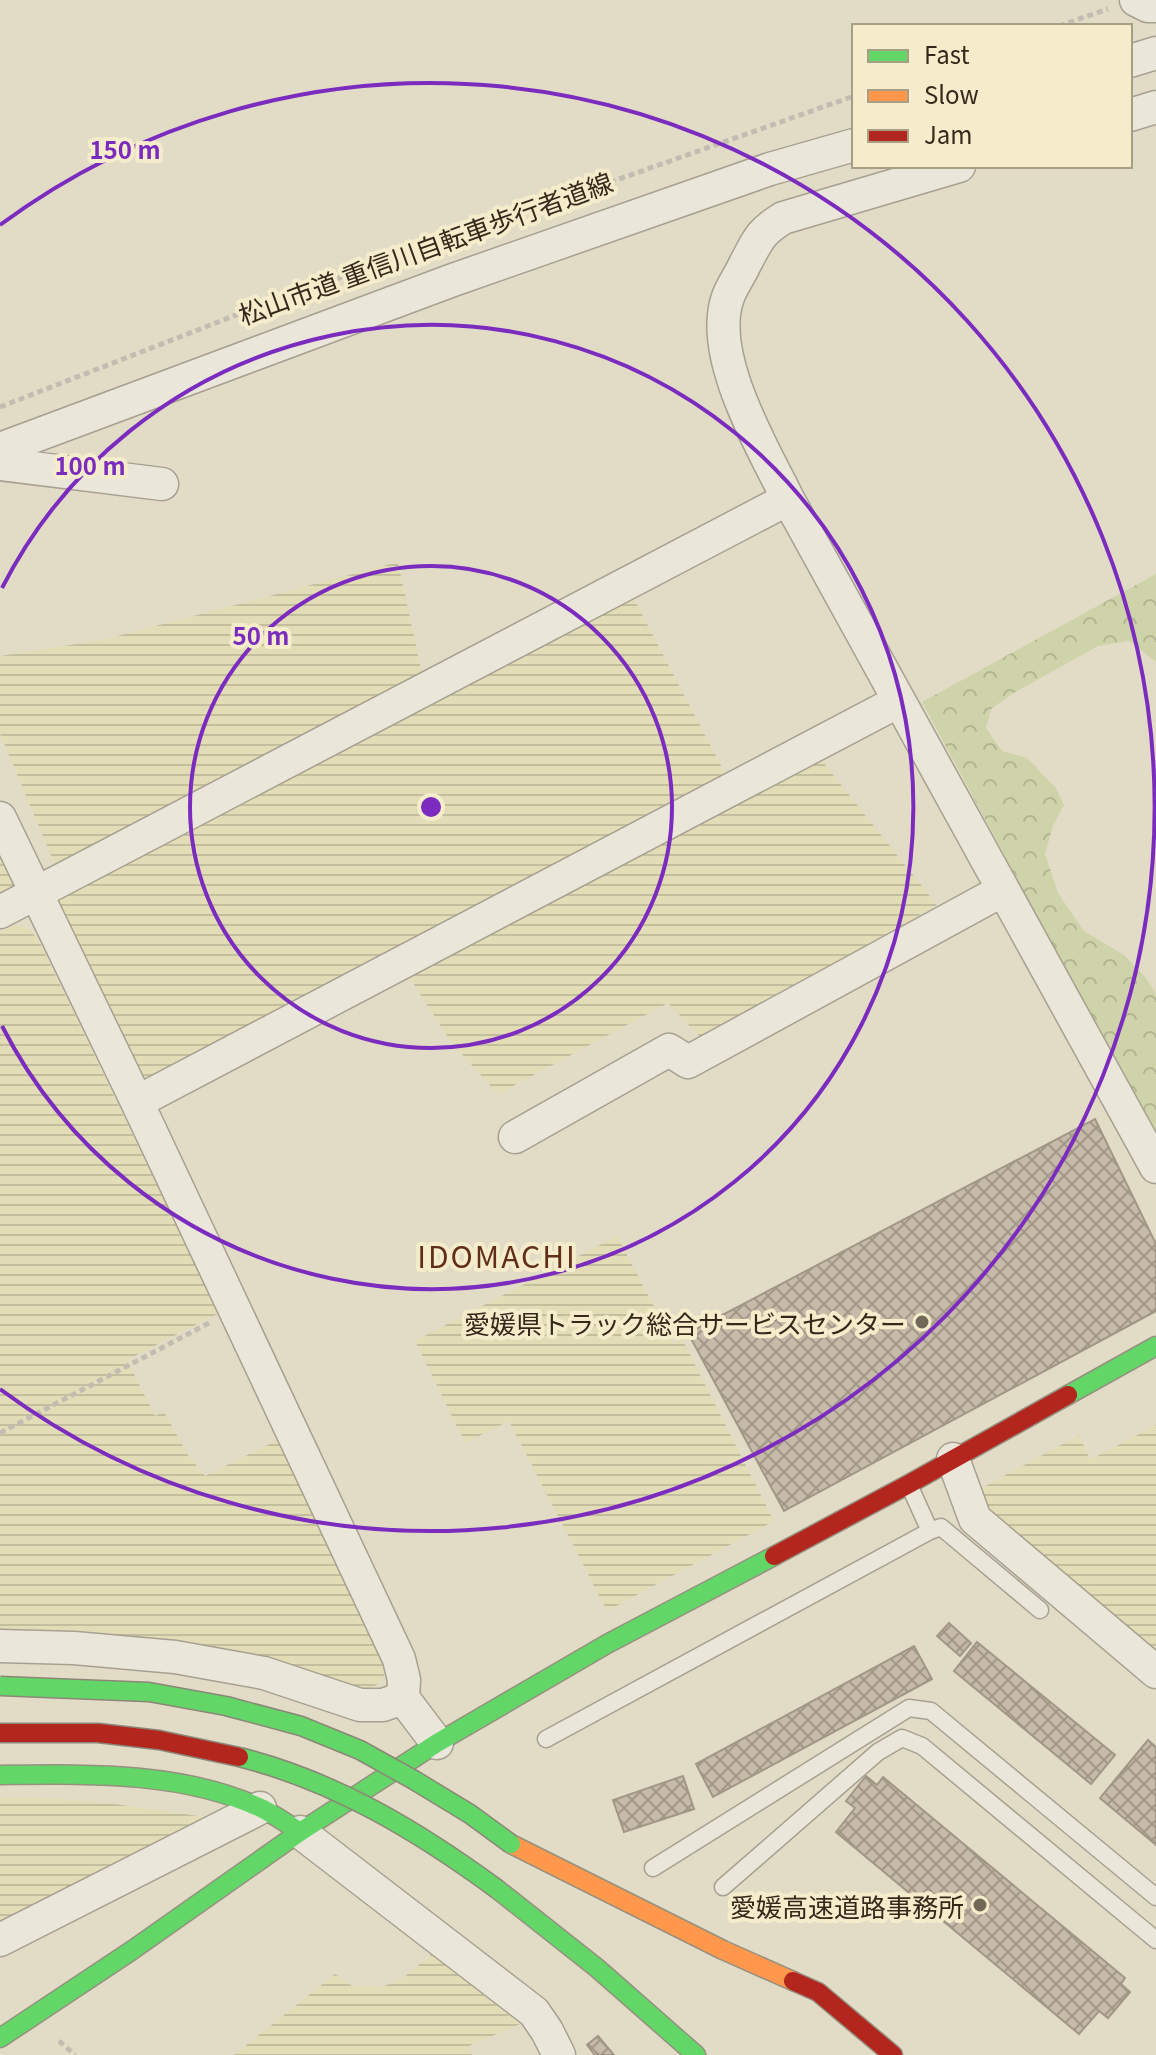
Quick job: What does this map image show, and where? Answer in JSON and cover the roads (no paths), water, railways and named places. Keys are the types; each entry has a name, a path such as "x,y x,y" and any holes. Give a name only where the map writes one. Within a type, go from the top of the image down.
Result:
{"main road":[{"path":"0,2038 131,1951 300,1832 437,1743 607,1644 909,1484 1156,1346"},
{"path":"0,1686 149,1692 226,1706 301,1726 360,1750 470,1814 511,1844 723,1950 818,1992 893,2055"},
{"path":"0,1733 97,1733 196,1746 276,1767 335,1790 446,1851 597,1968 696,2055"},
{"path":"0,1775 124,1777 192,1787 260,1808 300,1832"}],"street":[{"path":"1123,4 1156,6"},
{"path":"1132,60 1156,53"},
{"path":"1132,114 1156,107"},
{"path":"0,449 453,280 770,169 852,146"},
{"path":"952,168 783,218 764,230 727,297 725,346 730,372 748,418 788,499 1156,1167"},
{"path":"0,464 162,484"},
{"path":"0,912 788,499"},
{"path":"137,1102 899,701"},
{"path":"0,818 399,1659 404,1680 403,1698 437,1743"},
{"path":"515,1137 669,1050 688,1062 1003,890"},
{"path":"953,1459 975,1519 1156,1672"},
{"path":"0,1646 74,1648 175,1657 264,1673 360,1705 383,1705 403,1698"},
{"path":"0,1940 260,1808"},
{"path":"300,1832 534,2012 559,2055"}],"lane":[{"path":"909,1484 930,1531"},
{"path":"546,1739 941,1527 1040,1610"},
{"path":"653,1868 909,1708 931,1711 1156,1897"},
{"path":"723,1887 878,1752 902,1738 922,1746 1156,1940"}],"place":[{"name":"愛媛県トラック総合サービスセンター","path":"922,1322"},
{"name":"愛媛高速道路事務所","path":"980,1905"}],"district":[{"name":"IDOMACHI","path":"497,1255"}]}
